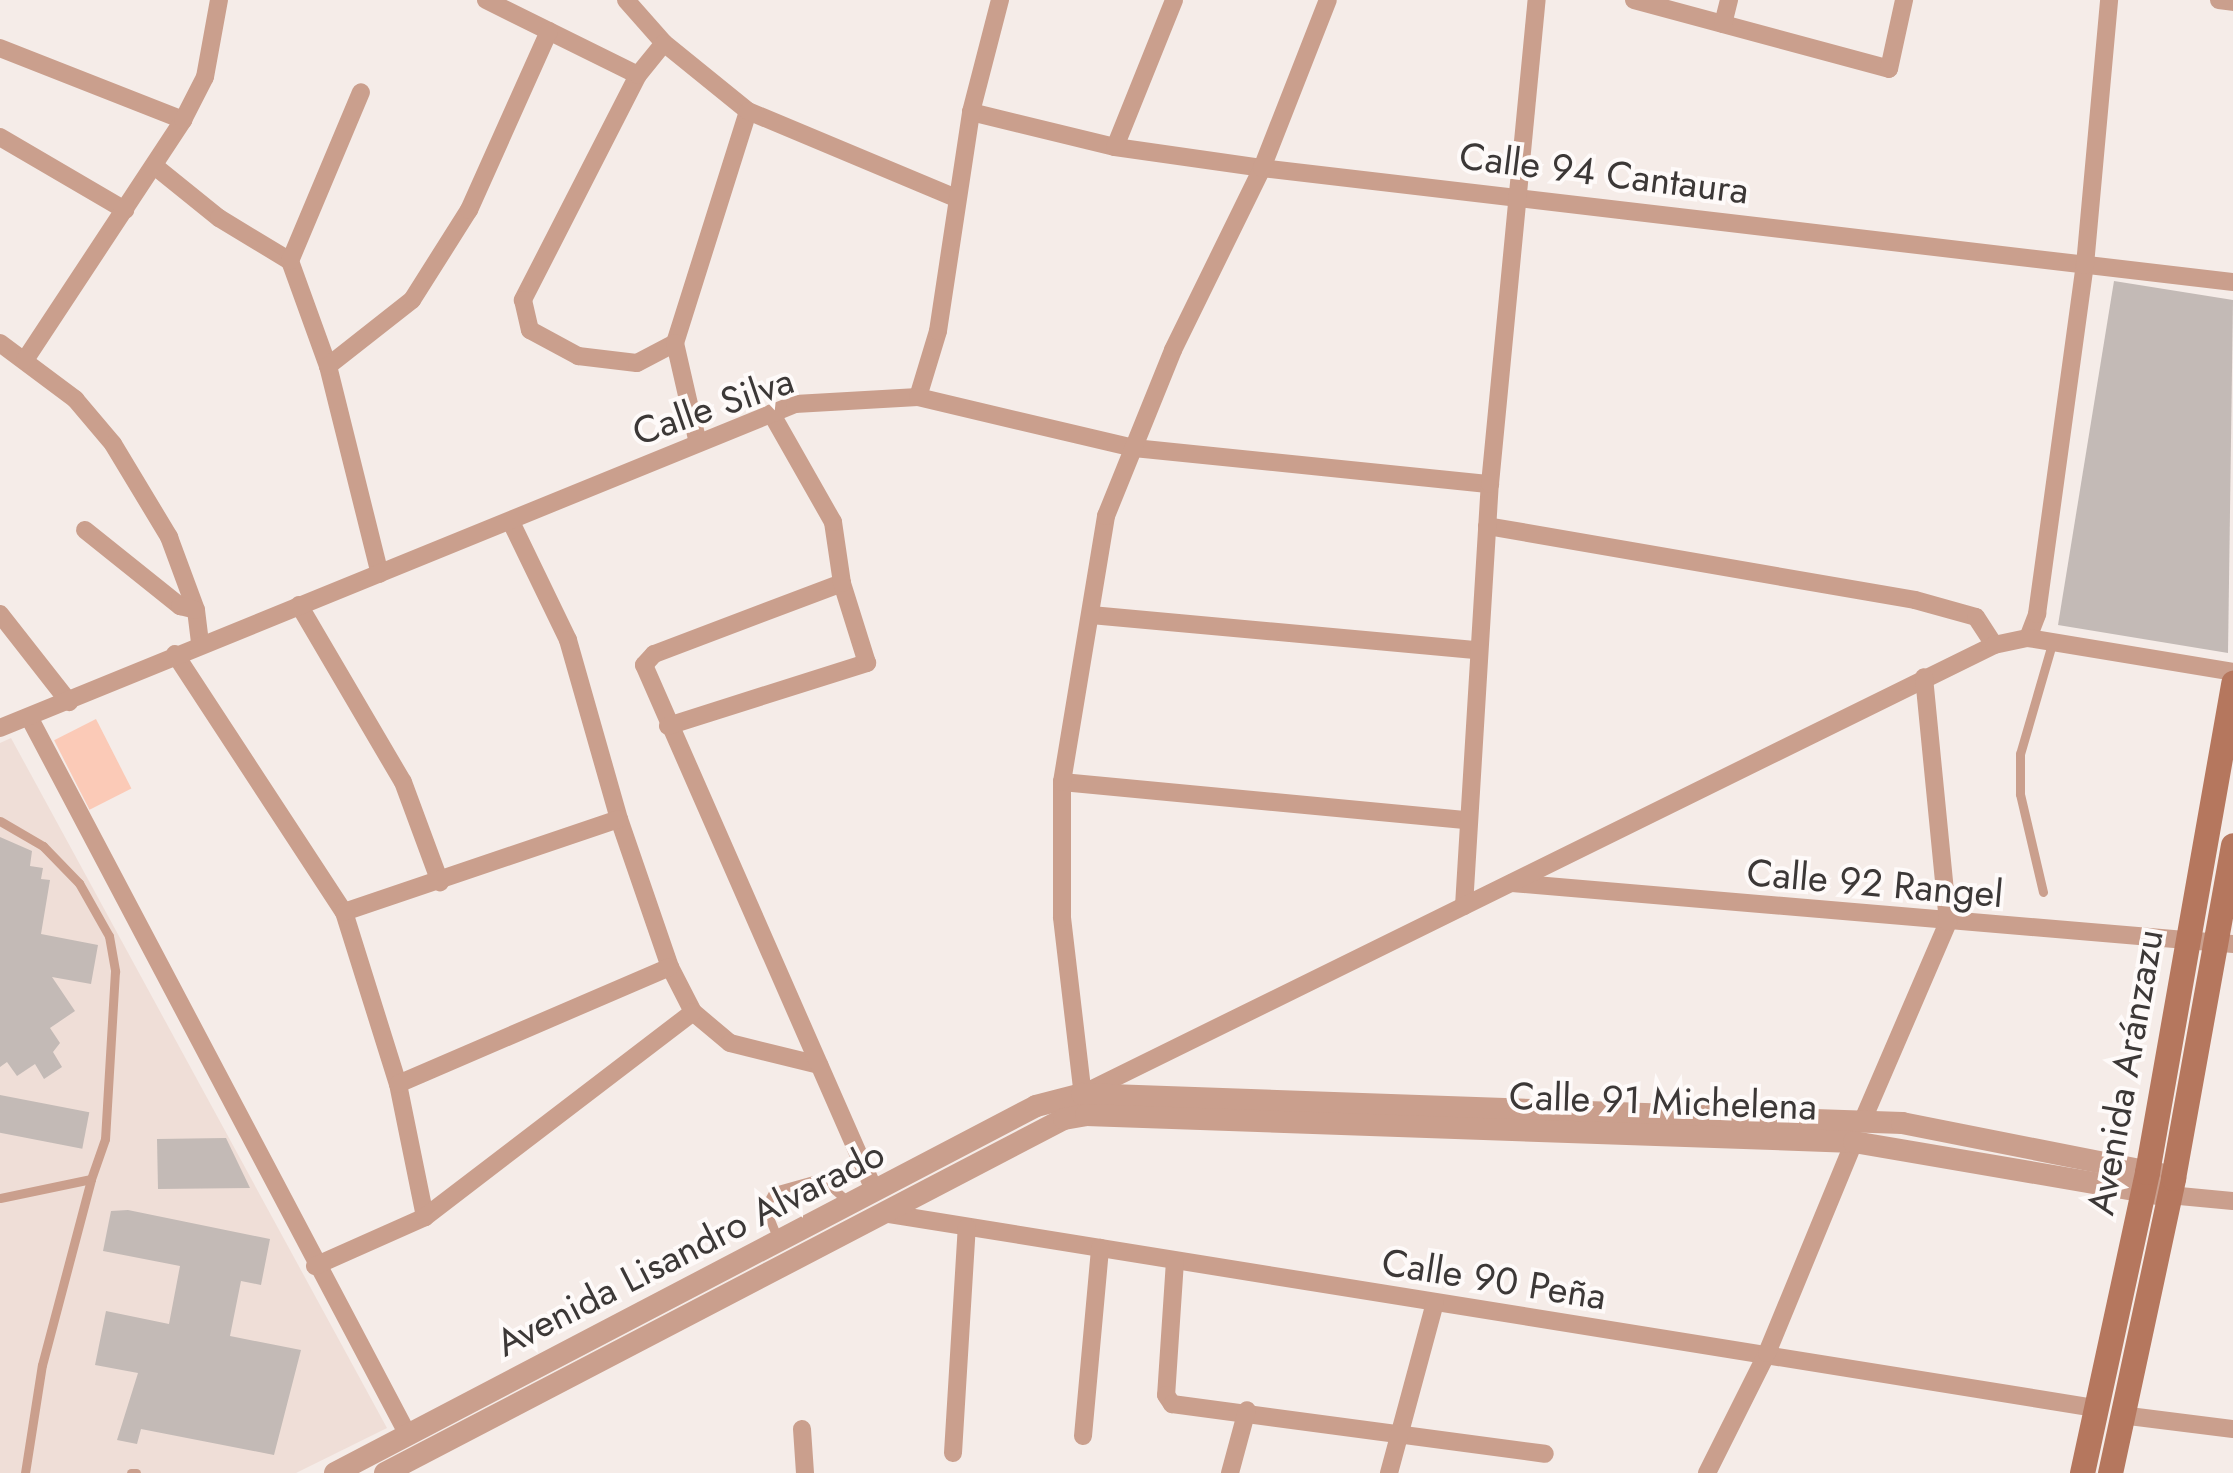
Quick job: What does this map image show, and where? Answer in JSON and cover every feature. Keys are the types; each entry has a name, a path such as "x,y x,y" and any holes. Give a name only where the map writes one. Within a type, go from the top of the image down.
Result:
{"main road":[{"name":"Avenida Aránzazu","path":"2082,1473 2145,1182 2233,683"},
{"name":"Avenida Aránzazu","path":"2110,1473 2121,1415 2179,1190 2224,943 2233,845"}],"street":[{"path":"26,360 157,168 183,120 205,77 219,0"},
{"path":"486,0 638,75"},
{"path":"626,0 664,43 748,111 956,198"},
{"path":"918,397 938,331 971,112 1000,0"},
{"path":"1115,148 1174,0"},
{"path":"1328,0 1262,168 1173,350 1106,516 1062,782 1062,917 1084,1105 1464,906 1994,646 2028,638 2233,672"},
{"path":"1464,906 1490,484 1514,194 1537,0"},
{"path":"1634,0 1888,69 1904,0"},
{"path":"1723,24 1729,0"},
{"path":"2028,638 2037,614 2085,265 2109,0"},
{"path":"2219,0 2233,2"},
{"path":"328,366 412,300 469,210 549,31"},
{"path":"664,43 638,75 523,300 522,314 530,330 578,356 637,363 675,343"},
{"path":"2,53 183,120"},
{"path":"290,260 360,92"},
{"path":"697,440 675,343 748,111"},
{"name":"Calle 94 Cantaura","path":"971,112 1115,148 1262,168 1514,194 2233,282"},
{"path":"0,137 125,210"},
{"path":"157,168 219,218 290,260 328,366 380,574"},
{"path":"0,343 75,399 113,444 169,537 196,610 200,644"},
{"name":"Calle Silva","path":"0,728 175,654 511,522 697,440 795,404 918,397 1134,448 1490,484"},
{"path":"668,726 860,670 867,655 842,583 833,522 771,413"},
{"path":"511,522 568,640 618,819 670,968 692,1012 730,1043 819,1065"},
{"path":"1487,526 1916,600 1976,617 1994,646"},
{"path":"84,530 180,606 196,610"},
{"path":"842,583 654,654 644,666 879,1202"},
{"path":"299,605 403,782 440,882"},
{"path":"0,614 69,702"},
{"path":"1091,615 1477,650"},
{"path":"175,654 344,912 398,1084 425,1217"},
{"path":"1707,1473 1768,1353 1948,922 1924,678"},
{"path":"29,717 315,1266 408,1435"},
{"path":"1062,782 1467,820"},
{"path":"344,912 618,819"},
{"name":"Calle 92 Rangel","path":"1512,883 2224,943"},
{"path":"398,1084 670,968"},
{"path":"315,1266 425,1217 692,1012"},
{"name":"Calle 91 Michelena","path":"1084,1105 1858,1132 2233,1201"},
{"name":"Avenida Lisandro Alvarado","path":"385,1473 879,1202 1064,1119 1084,1105"},
{"name":"Avenida Lisandro Alvarado","path":"335,1473 850,1204 879,1202"},
{"name":"Calle 90 Peña","path":"879,1202 967,1227 2095,1408"},
{"path":"953,1453 967,1227"},
{"path":"1083,1436 1100,1248"},
{"path":"1175,1260 1168,1402 1248,1410 1545,1454"},
{"path":"1389,1473 1435,1303"},
{"path":"1230,1473 1248,1410"},
{"path":"2121,1415 2233,1429"},
{"path":"802,1429 805,1473"}],"lane":[{"path":"2042,892 2020,794 2020,754 2053,641"},
{"path":"0,820 43,846 78,883 108,936 115,971 105,1139 90,1179 42,1365 25,1473"},
{"path":"778,1240 765,1208 774,1192 822,1178 850,1204"},
{"path":"0,1198 90,1179"}],"shaded area":[{"path":"96,719 131,788 90,810 54,740"},
{"path":"11,738 387,1428 296,1473 0,1473 0,743"}],"building":[{"path":"2114,281 2233,300 2228,653 2058,625"},
{"path":"0,837 32,851 30,866 43,868 41,879 50,880 41,934 98,945 91,984 52,977 75,1011 50,1028 60,1043 53,1052 62,1067 44,1079 35,1064 17,1076 7,1062 0,1067"},
{"path":"0,1095 89,1112 82,1149 0,1133"},
{"path":"226,1138 250,1188 158,1189 157,1139"},
{"path":"128,1210 270,1239 261,1285 241,1281 230,1336 301,1350 274,1455 141,1429 137,1444 117,1440 138,1373 95,1365 106,1311 169,1324 180,1266 103,1251 111,1211"}]}
